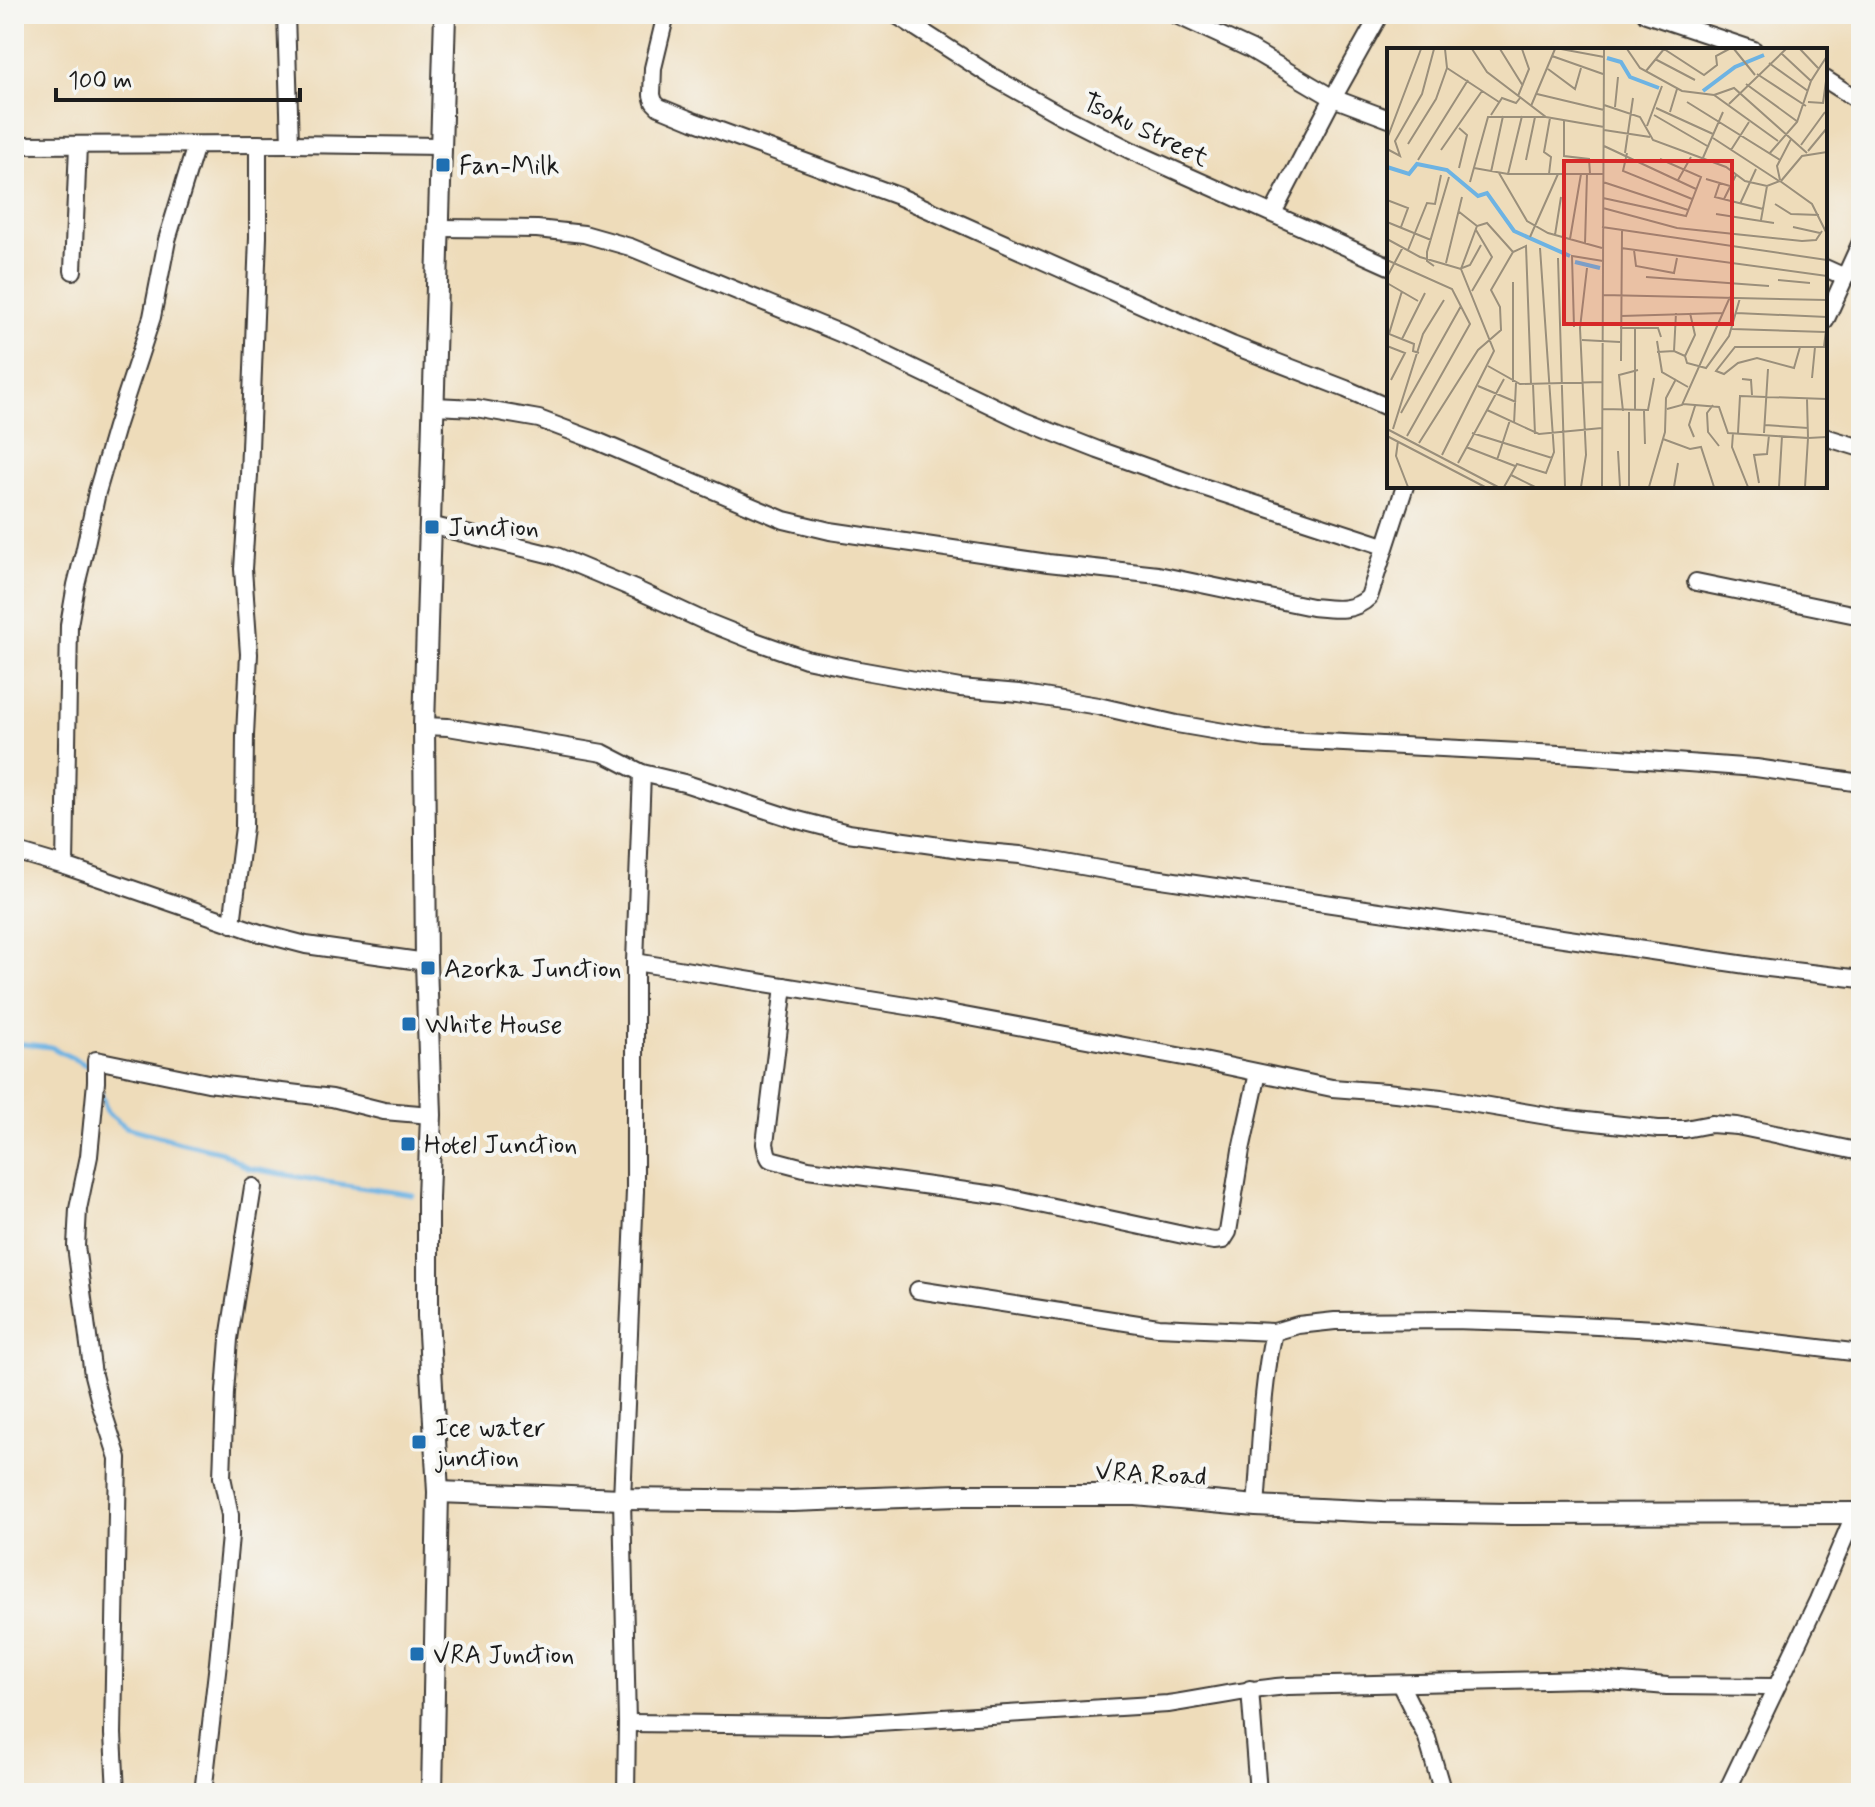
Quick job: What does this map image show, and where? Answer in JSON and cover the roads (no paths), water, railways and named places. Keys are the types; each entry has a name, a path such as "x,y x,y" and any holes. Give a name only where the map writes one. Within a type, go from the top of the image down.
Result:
{"street":[{"path":"286,14 290,144"},
{"path":"432,1793 438,1492 428,1316 431,1115 424,726 445,14"},
{"path":"666,14 653,68 652,95 659,107 898,196 1232,345 1387,407"},
{"name":"Tsoku Street","path":"895,14 993,77 1059,114 1132,151 1387,265"},
{"path":"1174,14 1250,49 1333,98 1387,118"},
{"path":"1273,213 1380,14"},
{"path":"1646,14 1748,48"},
{"path":"1827,80 1861,102"},
{"path":"232,924 244,827 249,654 243,569 257,253 258,144"},
{"path":"14,145 441,146"},
{"path":"73,271 78,145"},
{"path":"65,866 69,625 74,594 97,492 152,317 167,240 196,145"},
{"path":"439,228 537,229 584,234 630,247 842,334 1039,427 1194,484 1384,546"},
{"path":"1827,317 1861,242"},
{"path":"1827,269 1845,277"},
{"path":"434,406 476,408 539,419 784,520 830,531 1048,563 1158,575 1312,607 1352,608 1369,597 1404,488"},
{"path":"1827,438 1861,448"},
{"path":"430,525 556,556 752,640 806,659 859,670 960,688 1019,693 1098,706 1265,739 1579,755 1756,768 1861,783"},
{"path":"1696,582 1861,616"},
{"path":"424,726 448,727 603,753 642,773 848,833 1020,855 1760,967 1861,979"},
{"path":"626,1793 622,1499 635,1191 635,962 642,773"},
{"path":"14,851 232,924 306,945 426,962"},
{"path":"635,962 932,1010 1332,1088 1427,1097 1658,1129 1685,1129 1711,1124 1737,1126 1861,1152"},
{"path":"784,986 765,1144 770,1159 808,1169 991,1194 1197,1238 1223,1240 1228,1232 1241,1150 1258,1073"},
{"path":"116,1793 113,1734 118,1458 93,1375 76,1246 78,1209 89,1156 96,1060 208,1083 332,1098 384,1111 431,1115"},
{"path":"203,1793 230,1536 230,1515 222,1477 225,1381 253,1187"},
{"path":"918,1290 1158,1327 1274,1332 1298,1325 1335,1321 1517,1322 1657,1329 1861,1353"},
{"path":"1256,1506 1260,1433 1274,1332"},
{"name":"VRA Road","path":"438,1492 792,1501 1023,1494 1136,1495 1256,1506 1383,1512 1858,1513"},
{"path":"1726,1793 1858,1513"},
{"path":"627,1723 830,1725 1168,1704 1250,1689 1288,1686 1586,1679 1667,1686 1776,1687"},
{"path":"1400,1684 1427,1738 1443,1793"},
{"path":"1250,1689 1258,1793"}],"waterway":[{"path":"14,1043 51,1047 88,1066"},
{"path":"101,1093 107,1112 126,1127 222,1152 248,1168 413,1195"}],"place":[{"name":"Fan-Milk","path":"443,165"},
{"name":"Junction","path":"432,527"},
{"name":"Azorka Junction","path":"428,968"},
{"name":"White House","path":"409,1024"},
{"name":"Hotel Junction","path":"408,1144"},
{"name":"Ice water junction","path":"419,1442"},
{"name":"VRA Junction","path":"417,1654"}]}
